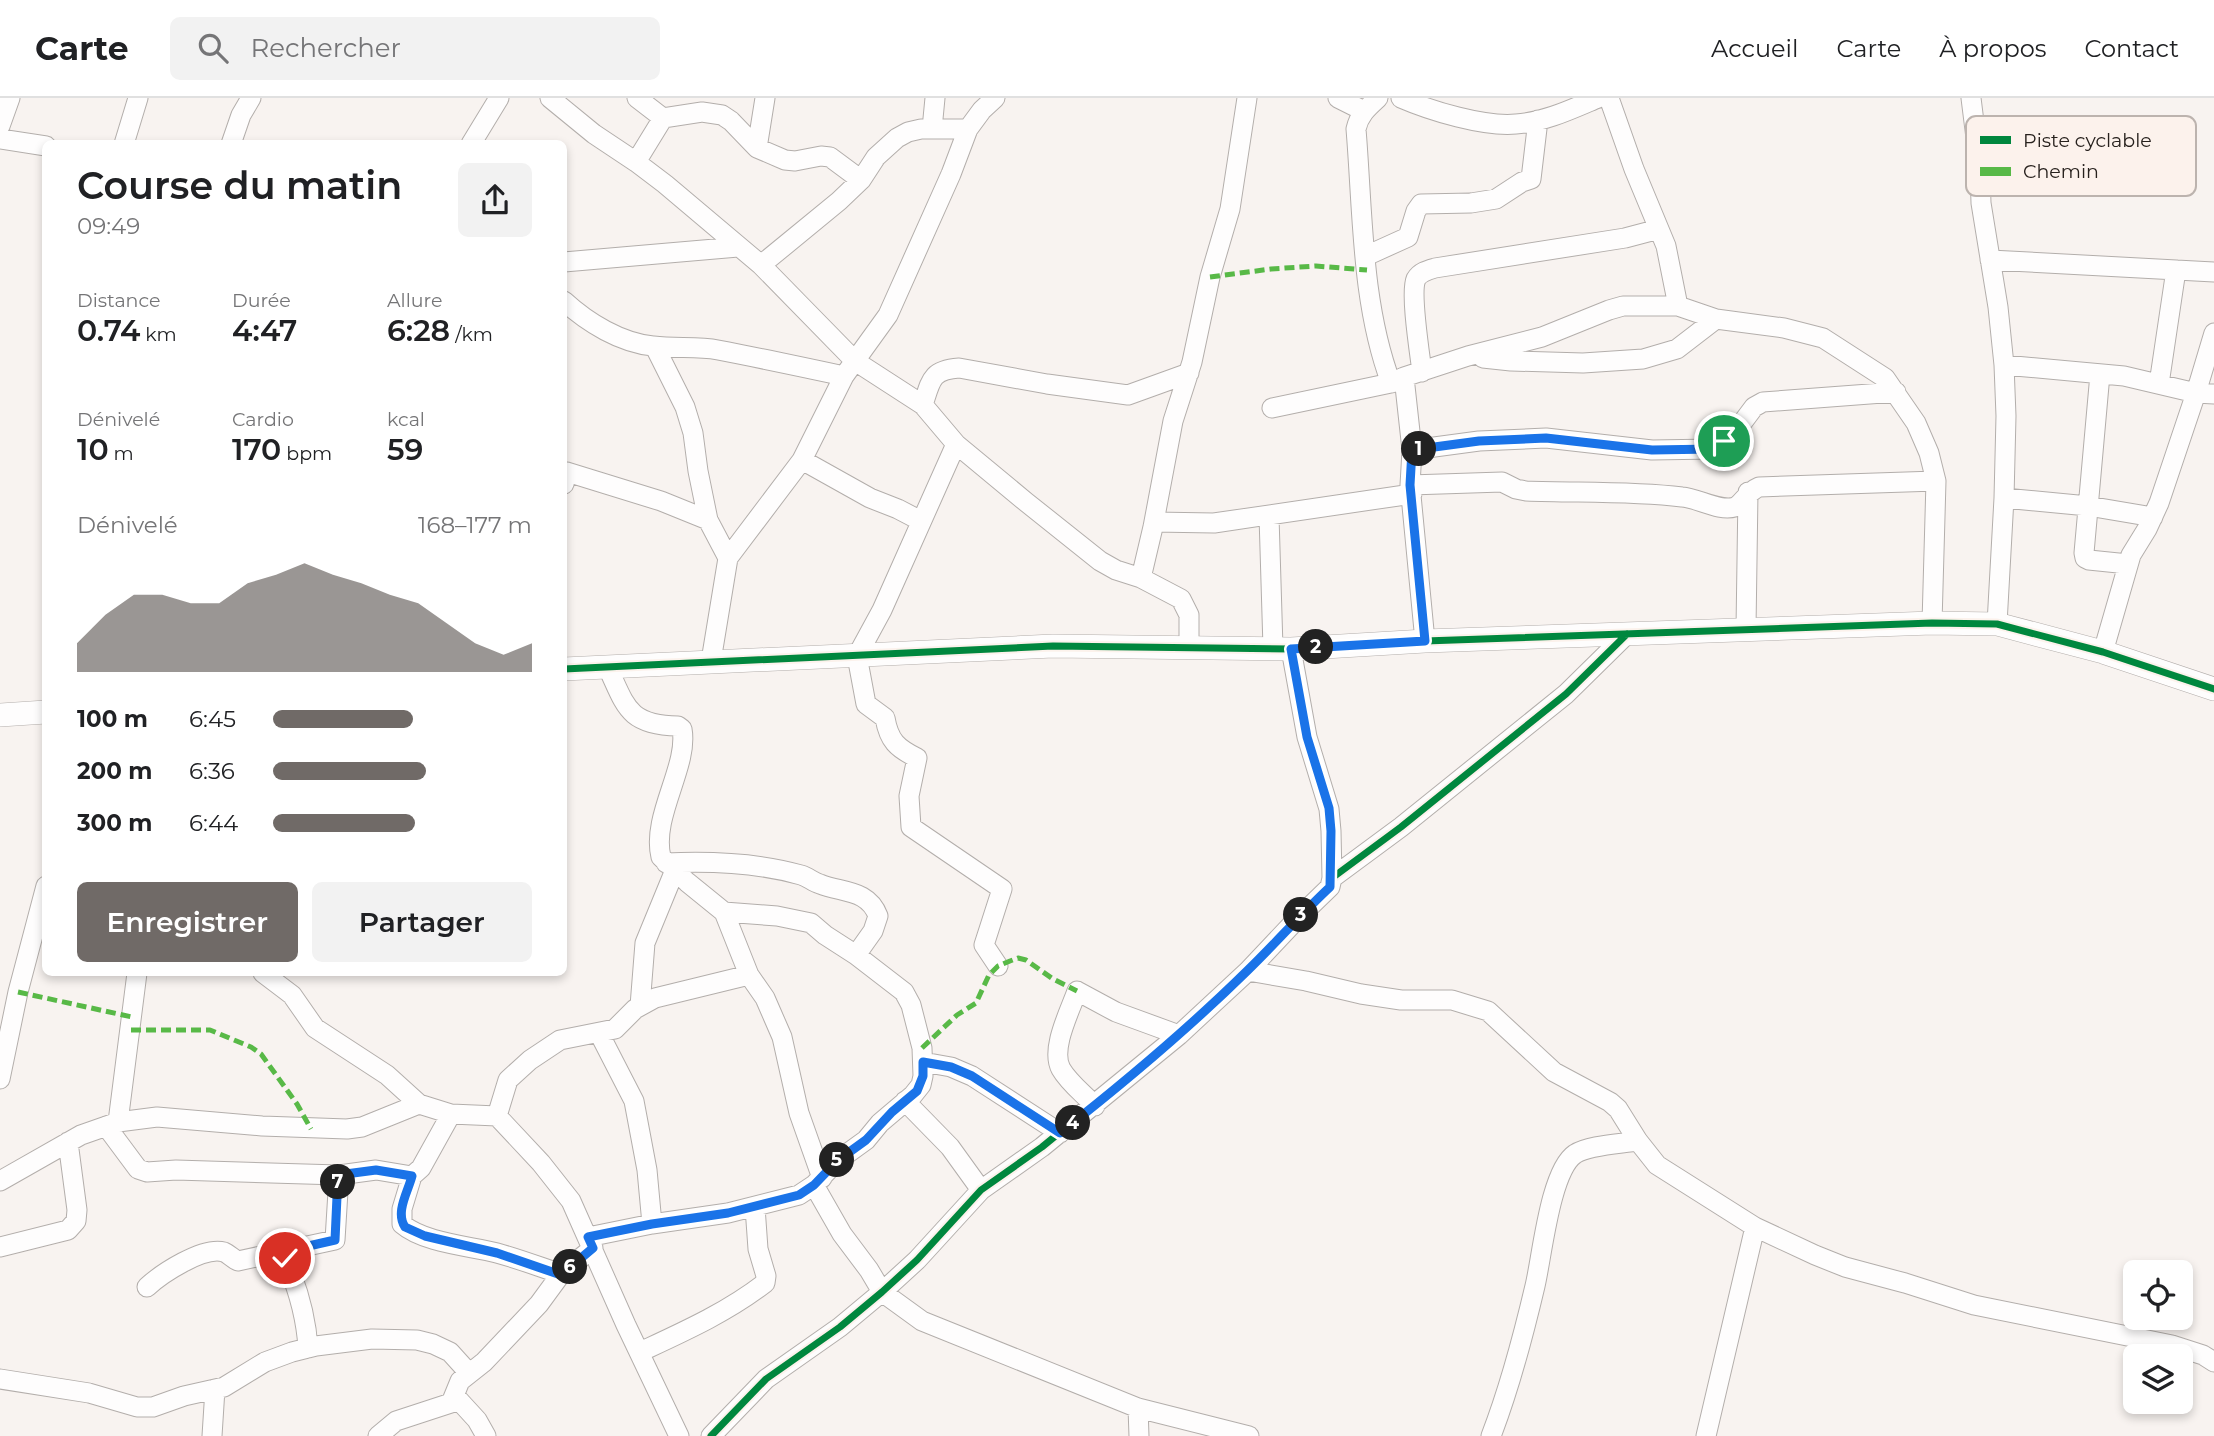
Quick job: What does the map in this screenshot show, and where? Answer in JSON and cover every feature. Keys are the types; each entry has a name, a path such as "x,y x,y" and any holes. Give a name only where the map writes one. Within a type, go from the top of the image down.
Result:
{"street":[{"path":"0,126 10,98"},
{"path":"125,140 138,98"},
{"path":"232,140 241,115 251,98"},
{"path":"473,140 499,98"},
{"path":"550,98 594,134 636,162 761,265 850,368"},
{"path":"637,98 663,118 709,112 722,115 757,148 785,160 830,157 861,180"},
{"path":"757,148 765,98"},
{"path":"932,129 935,98"},
{"path":"711,661 728,558 802,460 850,368 888,315 937,207 968,130 982,110 995,98"},
{"path":"1141,578 1173,421 1189,373 1210,276 1230,209 1247,98"},
{"path":"1338,98 1371,105"},
{"path":"1401,98 1436,103 1482,122 1500,125 1519,124 1559,115 1598,98"},
{"path":"1609,98 1634,169 1666,246 1678,306"},
{"path":"1971,98 1973,116"},
{"path":"1371,105 1358,119 1356,129 1366,256 1375,328 1406,377"},
{"path":"636,162 663,118"},
{"path":"1366,256 1408,237 1421,204 1471,203 1496,199 1531,179 1538,120"},
{"path":"761,265 839,201 861,180 876,157 897,138 908,132 932,129 968,130"},
{"path":"0,139 42,145"},
{"path":"1981,196 1998,307 2006,416 1997,624"},
{"path":"1425,641 1411,490 1412,450 1406,377 1416,279 1435,268 1625,239 1659,229"},
{"path":"567,262 738,247"},
{"path":"1990,260 2214,272"},
{"path":"2159,384 2176,270"},
{"path":"567,304 586,320 625,340 655,347 714,349 850,368 923,405 956,444 1100,561 1181,599 1189,615 1189,648"},
{"path":"1272,408 1406,377 1468,356 1542,337 1593,315 1623,306 1678,306 1716,319 1784,328 1823,338 1885,377 1916,423 1925,443 1936,481 1932,623"},
{"path":"1468,356 1511,361 1583,363 1643,359 1677,349 1716,319"},
{"path":"2103,652 2131,555 2153,517 2205,393 2214,333"},
{"path":"655,347 685,407 693,433 708,520 728,558"},
{"path":"2004,365 2124,376 2205,393"},
{"path":"923,405 930,382 938,371 947,369 959,368 1128,395 1189,373"},
{"path":"2099,374 2085,558 2128,564"},
{"path":"1412,450 1479,441 1546,438 1652,450 1713,449 1739,427 1754,407 1763,402 1896,392"},
{"path":"956,444 882,610 857,656 866,704 885,718 887,732 900,750 917,758 909,796 911,827 1002,889 984,945 998,966"},
{"path":"802,460 870,498 921,522"},
{"path":"567,475 568,472 661,501 708,520"},
{"path":"1154,522 1214,523 1269,516 1411,490 1502,482 1526,491 1682,497 1728,508 1739,504 1748,492 1759,486 1936,481"},
{"path":"1746,629 1748,492"},
{"path":"2004,498 2088,506 2153,517"},
{"path":"711,1436 766,1379 840,1327 882,1293 917,1260 981,1191 1095,1106 1179,1035 1248,971 1330,887 1332,878 1329,808 1282,649 1269,516"},
{"path":"567,669 1053,646 1282,649 1425,641 1932,623 1997,624 2103,652 2214,689"},
{"path":"1332,878 1401,827 1566,694 1627,634"},
{"path":"607,666 626,707 639,720 678,726 683,733 680,757 661,831 660,852 670,867 724,912 749,975 765,998 782,1037 818,1182 842,1234 869,1270 882,1293 922,1321 1138,1408 1249,1436"},
{"path":"0,715 42,712"},
{"path":"670,867 693,862 748,866 802,875 820,884 856,893 873,907 878,916 873,930 856,955"},
{"path":"640,1006 645,943 670,867"},
{"path":"0,1079 18,992 42,901"},
{"path":"379,1436 453,1402 460,1381 484,1362 531,1313 591,1242 652,1224 755,1207 799,1195 818,1182 837,1161 866,1140 921,1085 922,1048 908,999 900,989 808,922 777,916 724,912"},
{"path":"1248,971 1401,1000 1452,1000 1488,1011 1554,1072 1618,1109 1637,1141 1657,1166 1755,1227 1844,1267 1905,1283 1974,1306 2172,1345 2203,1355 2214,1363"},
{"path":"497,1116 508,1080 516,1071 560,1040 615,1029 640,1006 664,996 749,975"},
{"path":"137,976 112,1124 135,1165 144,1172 338,1175 376,1170 412,1176"},
{"path":"266,976 292,995 316,1028 387,1075 419,1104 450,1114 497,1116 541,1163 571,1200 679,1436"},
{"path":"1095,1106 1066,1076 1058,1058 1059,1044 1077,991 1116,1012 1179,1035"},
{"path":"599,1033 634,1101 652,1224"},
{"path":"923,1062 951,1067 972,1076 1060,1133"},
{"path":"905,1101 950,1147 981,1191"},
{"path":"0,1181 68,1142 112,1124 157,1117 262,1126 347,1129 362,1127 419,1104"},
{"path":"450,1114 421,1168 412,1176 402,1209 401,1218 405,1227 425,1236 497,1253 561,1275"},
{"path":"1491,1436 1507,1393 1536,1284 1546,1218 1559,1179 1568,1161 1575,1154 1587,1149 1637,1141"},
{"path":"0,1247 68,1230 74,1224 76,1210 68,1142"},
{"path":"147,1287 173,1266 213,1252 225,1252 238,1261 335,1240 338,1175"},
{"path":"639,1352 689,1330 765,1283 766,1276 757,1241 755,1207"},
{"path":"1706,1436 1755,1227"},
{"path":"282,1252 299,1297 308,1348"},
{"path":"0,1379 89,1393 138,1407 153,1407 234,1382 265,1362 292,1352 372,1339 417,1340 433,1344 450,1352 469,1373"},
{"path":"212,1436 215,1389"},
{"path":"455,1396 477,1420 486,1436"},
{"path":"1138,1408 1139,1436"}],"marked path":[{"path":"1210,277 1316,266 1367,270"},
{"path":"922,1048 957,1015 976,1003 989,975 998,966 1018,958 1026,960 1053,979 1077,991"},
{"path":"18,992 132,1017"},
{"path":"131,1030 210,1030 251,1047 261,1054 297,1104 311,1129"}],"cycle path":[{"path":"567,669 1053,646 1291,649 1425,641 1932,623 1997,624 2103,652 2214,689"},
{"path":"711,1436 766,1379 840,1327 882,1292 917,1260 981,1190 1042,1147 1179,1035 1248,971 1330,887 1332,878 1401,827 1566,694 1627,634"}],"route":[{"path":"285,1258 282,1252 289,1249 337,1238 338,1175 376,1170 412,1176 402,1209 402,1224 405,1227 425,1236 497,1253 561,1275 593,1248 588,1237 728,1213 807,1191 917,1091 923,1076 923,1062 951,1067 972,1076 1060,1133 1179,1035 1248,971 1330,887 1332,878 1329,808 1307,737 1291,649 1425,641 1410,485 1412,450 1479,441 1546,438 1652,450 1697,450 1713,449 1724,441"}]}
